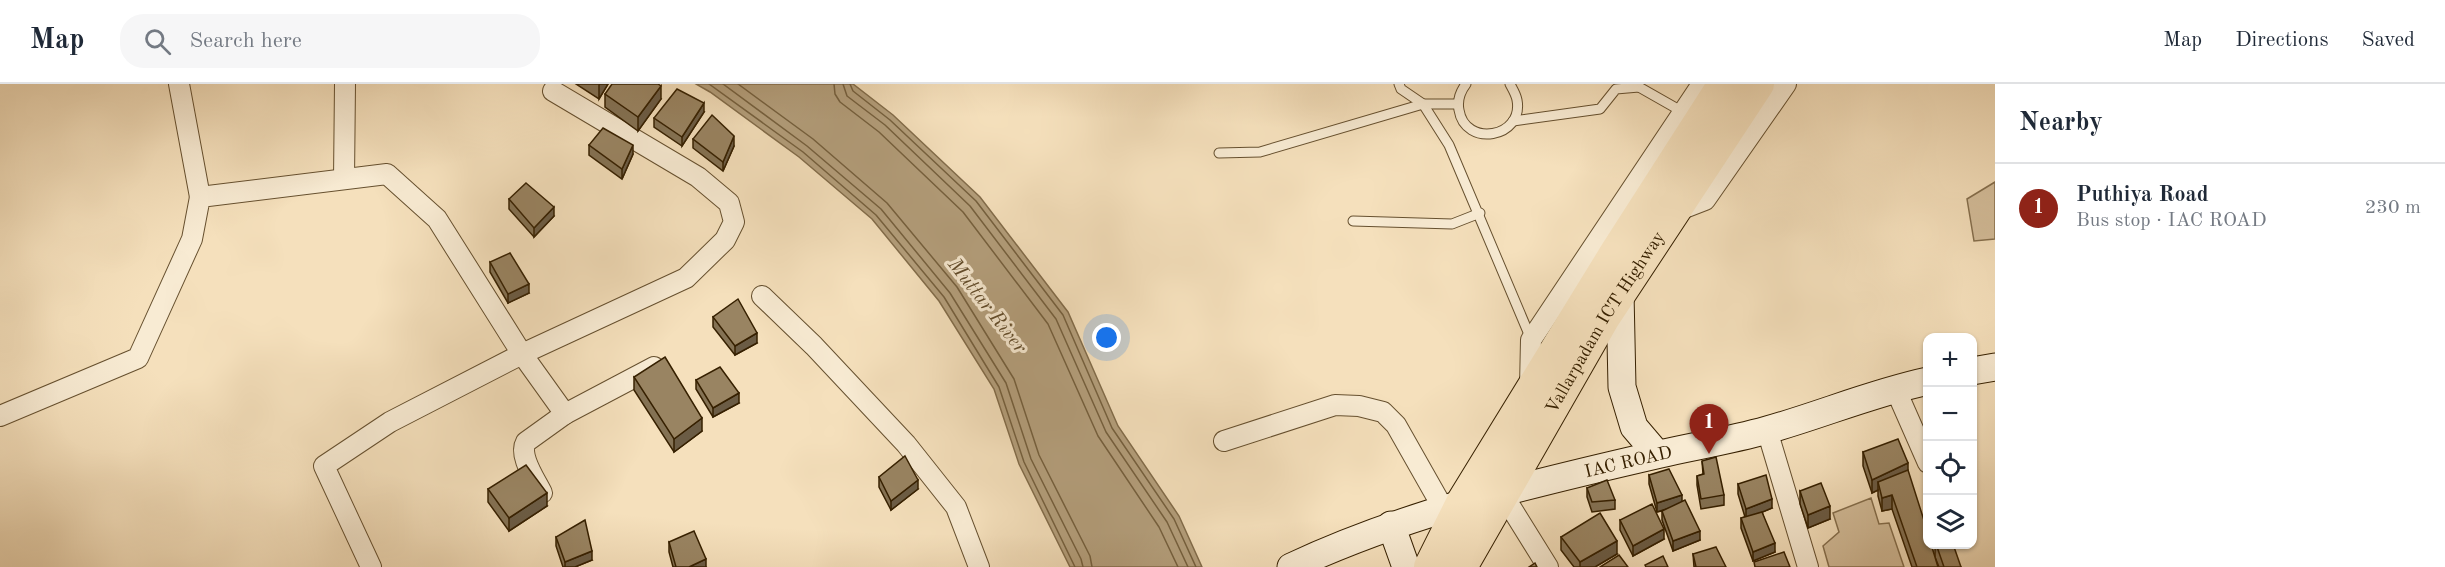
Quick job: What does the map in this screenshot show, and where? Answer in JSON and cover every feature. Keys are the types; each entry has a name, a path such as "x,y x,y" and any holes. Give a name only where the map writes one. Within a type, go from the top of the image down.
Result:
{"highway":[{"name":"Vallarpadam ICT Highway","path":"1430,567 1453,505 1530,391 1724,84"},
{"name":"Vallarpadam ICT Highway","path":"1461,567 1620,293 1758,84"}],"main road":[{"path":"1620,293 1622,387 1634,427 1658,454"},
{"path":"1977,370 1995,367"},
{"name":"IAC ROAD","path":"1291,567 1391,525 1453,505 1658,454 1767,430 1895,388 1923,382"},
{"path":"1391,525 1406,567"}],"street":[{"path":"0,416 138,358 192,239 200,197 178,84"},
{"path":"344,179 345,84"},
{"path":"1530,391 1531,340 1702,84"},
{"path":"1673,212 1705,200 1786,84"},
{"path":"371,567 324,466 390,422 522,354 686,278 725,240 734,222 729,203 698,177 553,91"},
{"path":"200,197 387,174 437,219 522,354 565,414"},
{"path":"762,296 814,346 906,444 956,507 979,567"},
{"path":"542,493 525,457 524,447 533,435 565,414 654,367"},
{"path":"1895,388 1923,452"},
{"path":"1224,441 1335,405 1359,406 1383,412 1396,425 1453,505"},
{"path":"1767,430 1808,567"},
{"path":"1502,493 1548,567"}],"lane":[{"path":"1399,84 1401,89 1423,104 1449,145 1480,213 1531,340"},
{"path":"1466,84 1460,94 1458,104 1464,123 1479,134 1498,133 1513,121 1600,109 1614,86 1639,86 1683,112"},
{"path":"1510,84 1518,102 1513,121"},
{"path":"1219,153 1260,152 1423,104 1458,104"},
{"path":"1353,221 1452,224 1480,213"}],"shaded area":[{"path":"1995,182 1995,239 1974,241 1967,199"},
{"path":"1871,498 1879,524 1889,523 1904,567 1829,567 1823,546 1839,532 1833,513"}],"water":[{"name":"Muttar River","path":"696,84 853,84 893,115 980,197 1068,312 1118,426 1179,516 1202,567 1070,567 1019,464 994,389 939,301 872,219 799,157"}],"building":[{"path":"612,84 658,84 661,86 638,117 605,94"},
{"path":"677,89 704,103 682,137 654,118"},
{"path":"712,115 734,136 723,162 693,139"},
{"path":"603,128 633,145 622,169 589,145"},
{"path":"526,183 554,207 534,228 509,199"},
{"path":"510,253 529,284 508,294 490,262"},
{"path":"738,299 757,333 735,346 713,317"},
{"path":"665,357 702,418 674,439 634,377"},
{"path":"720,367 739,393 713,408 696,380"},
{"path":"1898,439 1908,463 1872,480 1863,452"},
{"path":"905,456 918,480 891,501 879,477"},
{"path":"1716,457 1724,495 1701,499 1697,476 1704,474 1702,461"},
{"path":"526,465 547,493 509,518 488,489"},
{"path":"1669,469 1682,495 1657,503 1649,475"},
{"path":"1908,470 1923,517 1923,549 1933,549 1938,567 1917,567 1892,495 1882,498 1878,482"},
{"path":"1766,475 1772,499 1746,509 1738,484"},
{"path":"1607,480 1615,500 1592,502 1587,488"},
{"path":"1821,483 1830,506 1808,515 1800,491"},
{"path":"1685,500 1700,531 1673,541 1662,511"},
{"path":"1652,504 1664,529 1633,546 1620,520"},
{"path":"1762,512 1775,543 1753,552 1741,518"},
{"path":"1600,513 1617,541 1580,562 1561,537"},
{"path":"585,520 592,551 565,562 556,537"},
{"path":"694,531 706,559 689,567 676,567 669,542"},
{"path":"1716,547 1726,567 1696,567 1693,554"},
{"path":"1938,549 1955,549 1961,567 1944,567"},
{"path":"1784,552 1790,567 1755,567 1754,562"},
{"path":"1619,555 1628,567 1600,567"},
{"path":"1663,556 1668,567 1646,567 1645,565"}],"place":[{"name":"Puthiya Road","path":"1709,454"}]}
